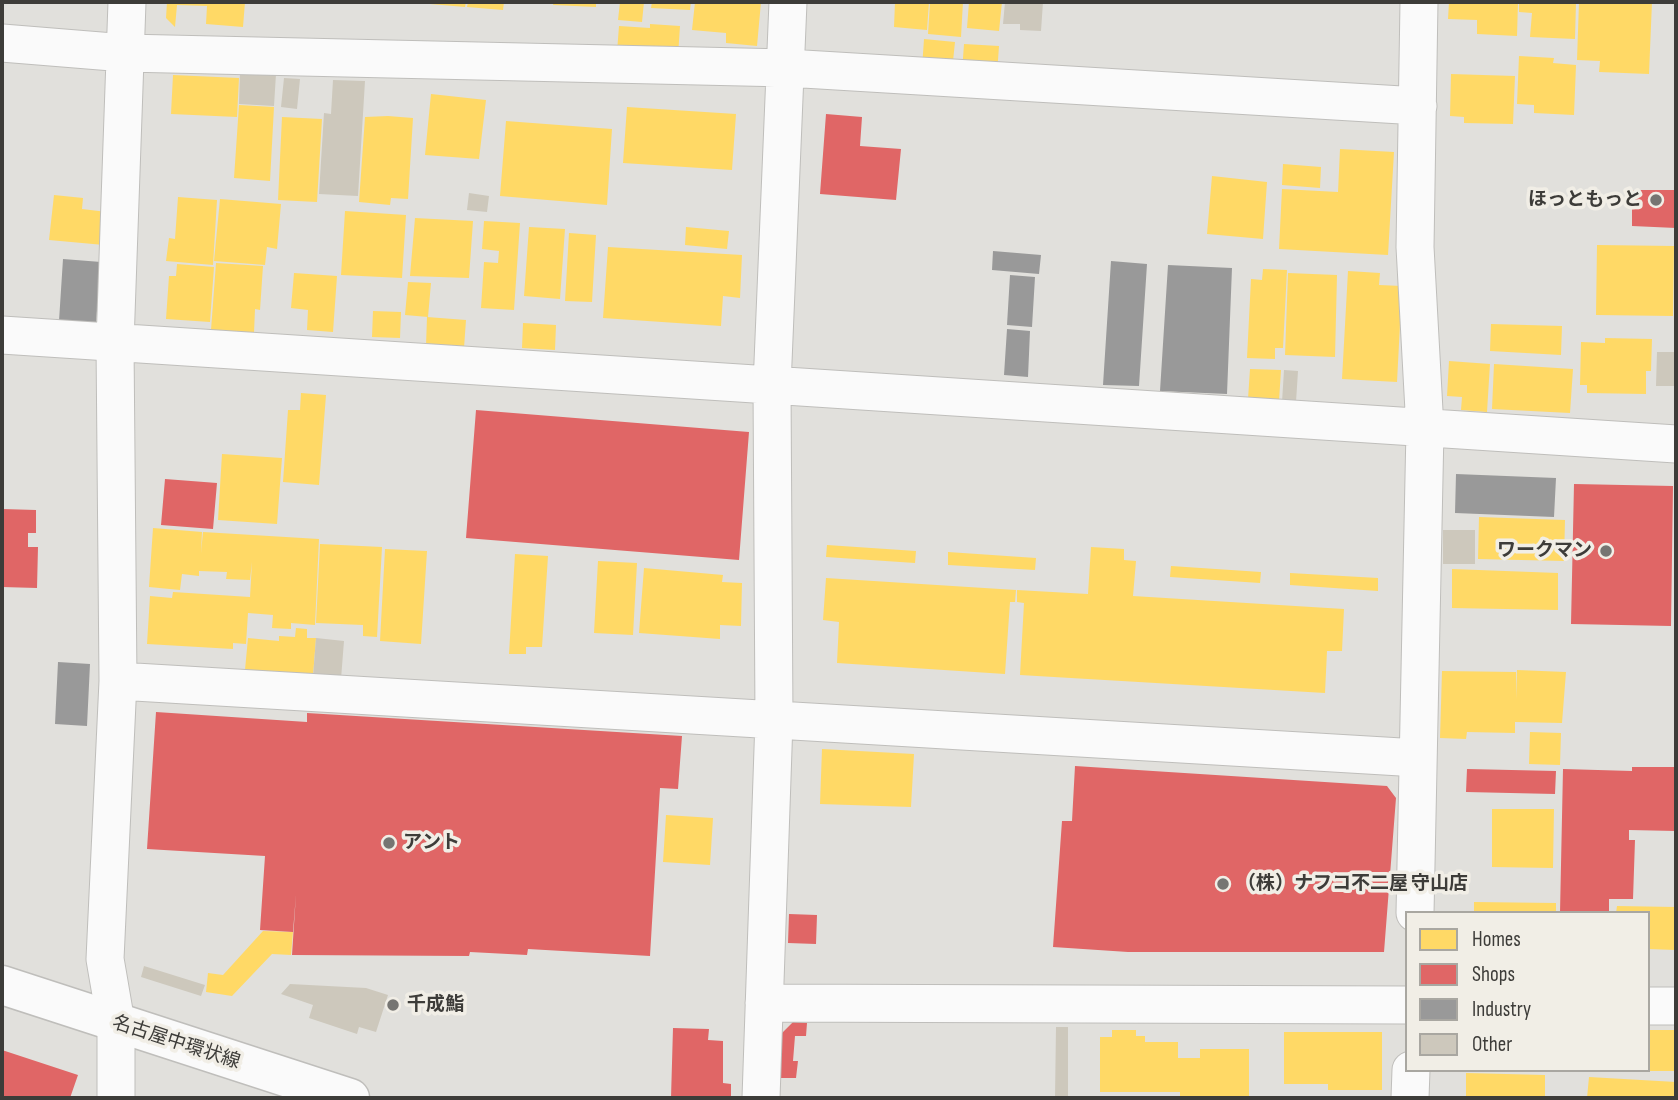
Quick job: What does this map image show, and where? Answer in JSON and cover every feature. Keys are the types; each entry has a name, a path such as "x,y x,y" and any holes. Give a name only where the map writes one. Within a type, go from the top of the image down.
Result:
{"main road":[{"name":"名古屋中環状線","path":"2,985 351,1098"}],"street":[{"path":"116,1098 116,1023 105,959 118,681 115,343 127,2"},
{"path":"761,1098 774,720 772,386 788,2"},
{"path":"1415,911 1425,429 1415,247 1419,2"},
{"path":"2,43 125,53 787,68 1418,106"},
{"path":"2,335 1676,444"},
{"path":"118,681 1418,758"},
{"path":"764,1003 1405,1005"},
{"path":"1650,1006 1676,1006"},
{"path":"1410,1098 1411,1072"}],"building: Homes":[{"path":"167,2 245,2 243,27 206,24 207,6 177,5 175,27 166,18"},
{"path":"430,2 466,2 465,7"},
{"path":"468,2 504,2 503,10 467,7"},
{"path":"554,2 596,2 596,7 553,5"},
{"path":"620,2 644,2 642,22 618,20"},
{"path":"652,2 691,2 690,10 651,8"},
{"path":"695,2 761,2 757,46 726,43 726,33 692,30"},
{"path":"895,2 929,2 927,30 894,27"},
{"path":"930,2 963,2 961,37 928,34"},
{"path":"969,2 1002,2 999,31 967,28"},
{"path":"1449,2 1518,2 1517,36 1477,34 1477,20 1448,19"},
{"path":"1519,2 1576,2 1575,39 1530,37 1532,13 1519,12"},
{"path":"1579,2 1652,2 1649,74 1599,72 1600,61 1577,60"},
{"path":"650,24 680,26 678,56 649,55 649,45 647,55 617,52 619,26 650,28"},
{"path":"924,39 955,42 952,71 922,68"},
{"path":"964,44 999,46 997,74 962,72"},
{"path":"1519,56 1554,58 1553,63 1576,65 1574,115 1534,113 1534,105 1517,104"},
{"path":"1451,74 1515,76 1513,124 1464,123 1464,117 1450,116"},
{"path":"173,75 239,78 237,117 171,114"},
{"path":"431,94 486,100 479,159 425,155"},
{"path":"239,105 274,107 270,181 234,178"},
{"path":"627,107 736,114 732,170 623,163"},
{"path":"282,117 322,119 317,202 278,200"},
{"path":"365,117 413,118 408,199 391,198 390,205 359,202"},
{"path":"506,121 612,129 607,205 500,196"},
{"path":"1340,149 1394,152 1388,255 1279,249 1282,189 1338,192"},
{"path":"1283,164 1321,167 1320,188 1282,185"},
{"path":"1212,176 1267,182 1263,239 1207,234"},
{"path":"54,195 83,198 82,209 107,212 104,245 49,240"},
{"path":"178,197 217,200 213,265 166,261 169,238 175,239"},
{"path":"220,199 281,204 277,249 267,247 265,265 214,261"},
{"path":"345,211 406,215 402,278 341,275"},
{"path":"415,218 473,221 469,278 410,276"},
{"path":"484,221 520,223 514,310 481,308 484,262 498,263 499,251 482,249"},
{"path":"529,227 565,229 560,299 524,296"},
{"path":"686,227 729,231 727,249 685,245"},
{"path":"569,233 596,235 592,302 565,301"},
{"path":"1597,245 1674,246 1673,316 1596,315"},
{"path":"608,247 742,255 740,298 723,296 721,326 603,318"},
{"path":"216,263 263,266 260,310 255,309 254,333 211,330"},
{"path":"177,264 214,267 210,322 166,319 169,276 176,276"},
{"path":"1263,269 1287,270 1283,348 1275,348 1275,359 1247,358 1251,279 1262,280"},
{"path":"1348,271 1380,273 1379,285 1402,286 1397,382 1342,379"},
{"path":"294,273 337,276 333,332 307,330 308,310 291,308"},
{"path":"1288,273 1337,275 1335,357 1285,355"},
{"path":"408,282 431,283 428,317 405,315"},
{"path":"373,311 401,312 400,338 372,337"},
{"path":"427,317 466,320 464,348 426,346"},
{"path":"523,323 556,325 555,350 522,348"},
{"path":"1491,324 1562,326 1561,355 1490,351"},
{"path":"1605,338 1652,339 1651,371 1646,371 1646,394 1587,393 1587,385 1580,385 1581,342 1605,343"},
{"path":"1449,361 1490,364 1487,412 1461,410 1462,397 1447,396"},
{"path":"1494,364 1573,369 1570,413 1492,409"},
{"path":"1250,369 1281,370 1279,401 1248,399"},
{"path":"301,393 326,395 319,485 283,482 288,410 300,410"},
{"path":"222,454 282,458 277,524 218,520"},
{"path":"1479,517 1565,520 1564,561 1478,559"},
{"path":"153,528 202,532 201,553 203,532 319,539 315,625 291,623 291,629 272,628 273,615 248,613 246,644 233,643 233,649 147,644 150,596 172,598 173,592 250,597 252,562 250,580 226,579 227,572 199,571 199,576 182,574 180,590 149,587"},
{"path":"320,544 382,547 377,637 363,636 363,625 316,623"},
{"path":"827,545 916,551 915,563 826,557"},
{"path":"1091,547 1124,549 1124,560 1136,561 1133,596 1344,609 1342,651 1327,651 1325,693 1020,675 1024,603 1017,602 1017,590 1088,594"},
{"path":"385,549 427,551 421,644 380,641"},
{"path":"948,552 1036,558 1035,570 948,565"},
{"path":"515,554 548,556 542,647 526,647 526,654 509,654"},
{"path":"598,561 637,563 633,635 594,633"},
{"path":"1171,566 1261,572 1260,583 1170,577"},
{"path":"644,568 723,575 722,582 742,583 741,626 720,625 720,639 639,633"},
{"path":"1452,569 1558,573 1558,610 1452,608"},
{"path":"1290,573 1378,578 1378,591 1290,585"},
{"path":"826,578 1016,590 1015,602 1010,602 1005,674 837,663 839,622 823,620"},
{"path":"296,628 307,629 307,638 316,638 313,676 245,670 248,638 279,641 279,636 295,637"},
{"path":"1517,670 1566,672 1562,723 1515,722 1515,733 1467,732 1466,739 1440,738 1442,671 1516,672 1516,699"},
{"path":"1530,732 1561,733 1560,765 1529,764"},
{"path":"822,749 914,754 911,807 820,804"},
{"path":"1492,809 1554,809 1553,868 1492,867"},
{"path":"666,815 713,818 710,865 663,862"},
{"path":"1474,902 1556,903 1556,911 1474,911"},
{"path":"1617,906 1676,907 1676,950 1650,949 1650,911 1616,911"},
{"path":"263,931 293,932 291,955 272,954 232,996 206,992 208,973 223,975"},
{"path":"1112,1030 1136,1030 1136,1036 1145,1036 1145,1042 1178,1042 1178,1058 1200,1058 1200,1049 1249,1049 1249,1098 1180,1098 1180,1092 1100,1092 1100,1037 1112,1037"},
{"path":"1650,1030 1676,1030 1676,1071 1650,1071"},
{"path":"1284,1032 1382,1032 1382,1090 1328,1090 1328,1084 1284,1084"},
{"path":"1466,1073 1545,1075 1545,1098 1466,1098"},
{"path":"1589,1077 1676,1082 1676,1098 1587,1098"}],"building: Shops":[{"path":"826,114 862,117 860,146 901,149 896,200 820,194"},
{"path":"1632,190 1676,190 1676,228 1632,226"},
{"path":"476,410 749,432 739,560 466,538"},
{"path":"165,479 217,483 213,529 161,525"},
{"path":"1574,484 1673,486 1671,626 1571,624"},
{"path":"2,509 36,510 36,533 28,533 28,547 38,547 37,588 2,587"},
{"path":"156,712 307,722 307,713 682,736 678,789 660,788 650,956 528,949 527,955 470,952 469,956 292,955 296,894 293,932 260,930 265,856 147,849"},
{"name":"（株）ナフコ不二屋 守山店","path":"1075,766 1387,786 1396,798 1384,952 1128,952 1053,947 1062,821 1072,821"},
{"path":"1632,767 1676,767 1676,831 1629,830 1629,840 1635,840 1633,899 1609,899 1609,911 1560,911 1563,769 1632,771"},
{"path":"1467,769 1556,771 1555,794 1466,792"},
{"path":"789,914 817,915 816,944 788,943"},
{"path":"793,1022 807,1023 806,1036 795,1036 793,1061 798,1061 796,1078 779,1078 778,1037"},
{"path":"673,1028 709,1029 708,1040 723,1041 723,1083 731,1084 731,1098 671,1098"},
{"path":"2,1050 78,1075 70,1098 2,1098"}],"building: Industry":[{"path":"993,251 1041,255 1039,274 992,270"},
{"path":"63,259 101,262 96,323 59,321"},
{"path":"1111,261 1147,264 1139,386 1103,385"},
{"path":"1168,265 1232,268 1227,394 1160,391"},
{"path":"1010,275 1035,277 1032,327 1007,325"},
{"path":"1007,329 1030,331 1028,377 1004,375"},
{"path":"1456,474 1556,478 1554,517 1455,513"},
{"path":"58,662 90,664 87,726 55,724"}],"building: Other":[{"path":"1005,2 1043,2 1041,31 1020,30 1020,24 1003,24"},
{"path":"240,72 276,74 274,106 239,104"},
{"path":"284,78 300,79 297,109 281,107"},
{"path":"333,80 365,81 358,196 319,194 324,113 331,114"},
{"path":"469,193 489,196 487,212 467,210"},
{"path":"1657,352 1675,352 1675,386 1656,386"},
{"path":"1284,370 1298,371 1296,402 1282,402"},
{"path":"1443,530 1475,530 1475,564 1443,564"},
{"path":"316,638 344,641 341,679 313,677"},
{"path":"144,966 205,985 201,996 141,977"},
{"path":"290,984 366,988 388,995 376,1032 359,1027 357,1034 309,1018 313,1005 281,994"},
{"path":"1056,1027 1068,1027 1068,1098 1055,1098"}],"place":[{"name":"ほっともっと","path":"1656,200"},
{"name":"ワークマン","path":"1606,551"},
{"name":"アント","path":"389,843"},
{"name":"（株）ナフコ不二屋 守山店","path":"1223,884"},
{"name":"千成鮨","path":"393,1005"}]}
